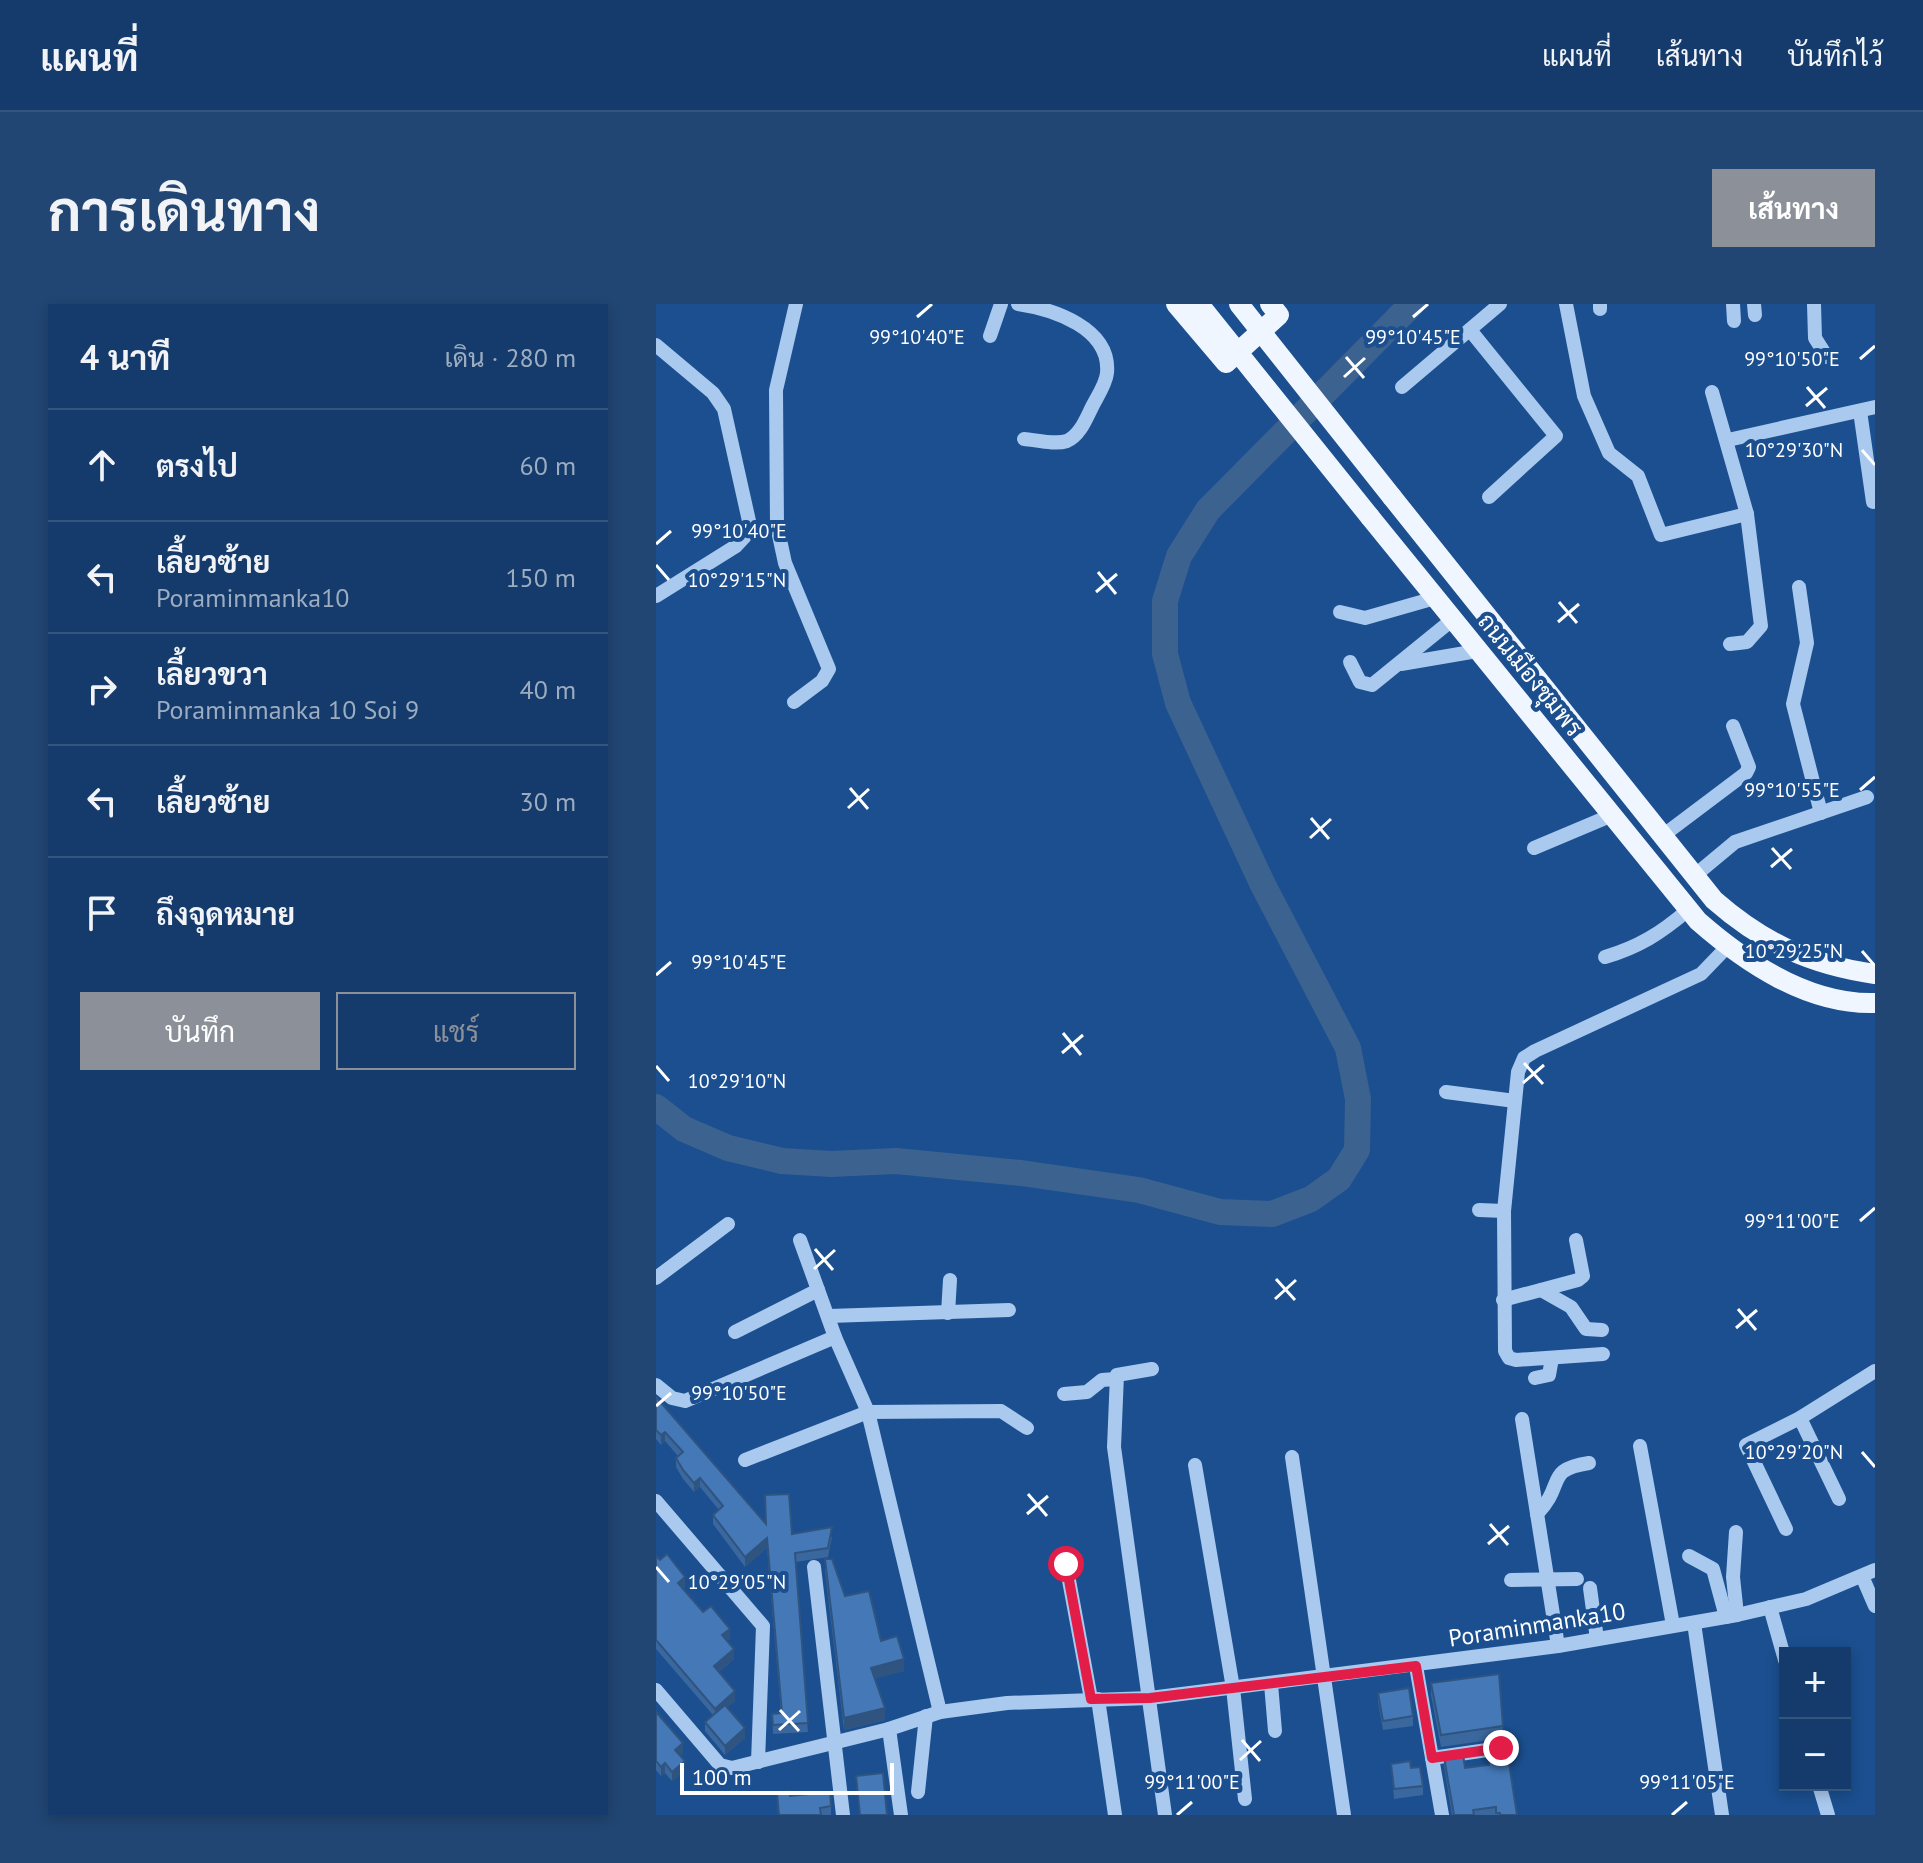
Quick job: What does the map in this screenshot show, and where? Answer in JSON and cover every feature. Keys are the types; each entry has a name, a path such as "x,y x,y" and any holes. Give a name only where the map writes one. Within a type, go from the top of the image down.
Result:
{"main road":[{"path":"1176,304 1226,363 1279,308"},
{"name":"ถนนเมืองชุมพร","path":"1199,304 1688,910 1727,947 1779,979 1819,994 1875,1003"},
{"name":"ถนนเมืองชุมพร","path":"1239,304 1693,877 1738,921 1788,953 1828,967 1875,974"}],"street":[{"path":"794,702 822,681 829,669 785,563 777,526 776,390 796,304"},
{"path":"990,336 1001,304"},
{"path":"1018,304 1042,307 1088,331 1102,346 1107,375 1083,426 1072,438 1063,442 1024,439"},
{"path":"1402,387 1500,304"},
{"path":"1566,304 1584,396 1609,453 1638,476 1661,535 1747,514"},
{"path":"1733,304 1734,321"},
{"path":"1814,304 1815,338 1827,357"},
{"path":"1470,330 1556,436 1489,497"},
{"path":"656,345 713,393 724,409 749,521 748,533 736,546 656,596"},
{"path":"1712,392 1747,514 1761,626 1747,642 1730,644"},
{"path":"1728,440 1875,407"},
{"path":"1860,411 1873,502"},
{"path":"1799,587 1807,643 1793,704 1821,813"},
{"path":"1340,612 1365,618 1435,598"},
{"path":"1350,662 1365,685 1372,685 1452,620"},
{"path":"1396,664 1477,651"},
{"path":"1661,837 1746,773 1749,767 1733,726"},
{"path":"1693,877 1735,842 1867,797"},
{"path":"1534,848 1610,816"},
{"path":"1605,957 1633,949 1659,935 1688,910"},
{"path":"1603,1354 1509,1358 1503,1300 1504,1211 1518,1072 1524,1058 1701,974 1727,947"},
{"path":"1446,1092 1515,1101"},
{"path":"1479,1210 1504,1211"},
{"path":"656,1278 728,1224"},
{"path":"800,1240 835,1337 868,1412 933,1714 918,1792"},
{"path":"1503,1300 1583,1276 1576,1240"},
{"path":"948,1313 950,1280"},
{"path":"735,1332 818,1290"},
{"path":"1541,1290 1571,1307 1586,1329 1602,1330"},
{"path":"829,1316 1009,1310"},
{"path":"656,1385 672,1398 685,1401 835,1337"},
{"path":"1535,1378 1549,1375 1552,1358"},
{"path":"1152,1369 1121,1373 1116,1379 1114,1447 1165,1815"},
{"path":"1786,1529 1746,1445 1874,1375"},
{"path":"1064,1394 1087,1392 1102,1380 1116,1379"},
{"path":"745,1460 868,1412 1001,1411 1027,1428"},
{"path":"1800,1418 1839,1499"},
{"path":"1522,1419 1558,1646"},
{"path":"1640,1446 1673,1625"},
{"path":"1292,1457 1344,1815"},
{"path":"1537,1514 1553,1498 1559,1473 1565,1467 1589,1463"},
{"path":"1195,1465 1233,1688 1245,1799"},
{"path":"656,1501 763,1626 758,1762"},
{"path":"1732,1616 1736,1532"},
{"path":"1689,1556 1713,1569 1732,1616"},
{"path":"1066,1564 1115,1815"},
{"path":"814,1567 843,1815"},
{"path":"1869,1573 1875,1606"},
{"name":"Poraminmanka10","path":"656,1690 720,1765 732,1768 835,1744 933,1714 1007,1703 1150,1698 1324,1678 1558,1646 1694,1623 1806,1599 1869,1573"},
{"path":"1511,1580 1577,1579"},
{"path":"1590,1588 1597,1639"},
{"path":"1770,1607 1781,1647"},
{"path":"1694,1623 1722,1815"},
{"path":"1416,1666 1442,1815"},
{"path":"1271,1684 1275,1731"},
{"path":"889,1729 901,1815"},
{"path":"1432,1758 1501,1748"},
{"path":"1821,1791 1828,1815"}],"building":[{"path":"656,1397 766,1524 765,1495 789,1494 792,1534 832,1527 828,1548 795,1553 808,1723 773,1725 772,1714 782,1713 767,1538 745,1557 713,1515 723,1506 700,1478 694,1483 676,1458 683,1452 665,1432 661,1435 656,1430"},
{"path":"667,1554 685,1577 678,1583 703,1612 711,1606 730,1629 722,1635 734,1649 714,1666 735,1691 715,1709 656,1640 656,1556 660,1560"},
{"path":"825,1559 832,1559 845,1596 869,1591 881,1641 897,1636 904,1659 871,1668 885,1708 844,1718"},
{"path":"1499,1674 1503,1726 1441,1735 1431,1683"},
{"path":"1409,1688 1413,1716 1383,1721 1378,1693"},
{"path":"725,1705 745,1728 725,1746 705,1722"},
{"path":"656,1712 683,1743 675,1750 685,1761 672,1772 665,1763 661,1767 656,1761"},
{"path":"1463,1754 1465,1768 1489,1765 1488,1759 1508,1757 1517,1815 1500,1815 1496,1813 1496,1807 1473,1810 1474,1815 1454,1815 1444,1757"},
{"path":"1410,1761 1411,1768 1420,1767 1423,1786 1394,1789 1391,1764"},
{"path":"883,1773 887,1815 860,1815 856,1776"},
{"path":"790,1791 790,1796 830,1792 831,1806 820,1808 821,1815 779,1815 777,1793"}],"waterway":[{"path":"656,1107 684,1129 728,1148 782,1161 831,1164 896,1161 1021,1173 1139,1190 1220,1212 1272,1214 1311,1199 1339,1179 1357,1150 1358,1099 1348,1048 1263,885 1178,703 1165,654 1165,601 1179,556 1208,510 1412,304"}],"route":[{"path":"1066,1564 1091,1699 1150,1698 1416,1666 1432,1758 1501,1748"}]}
